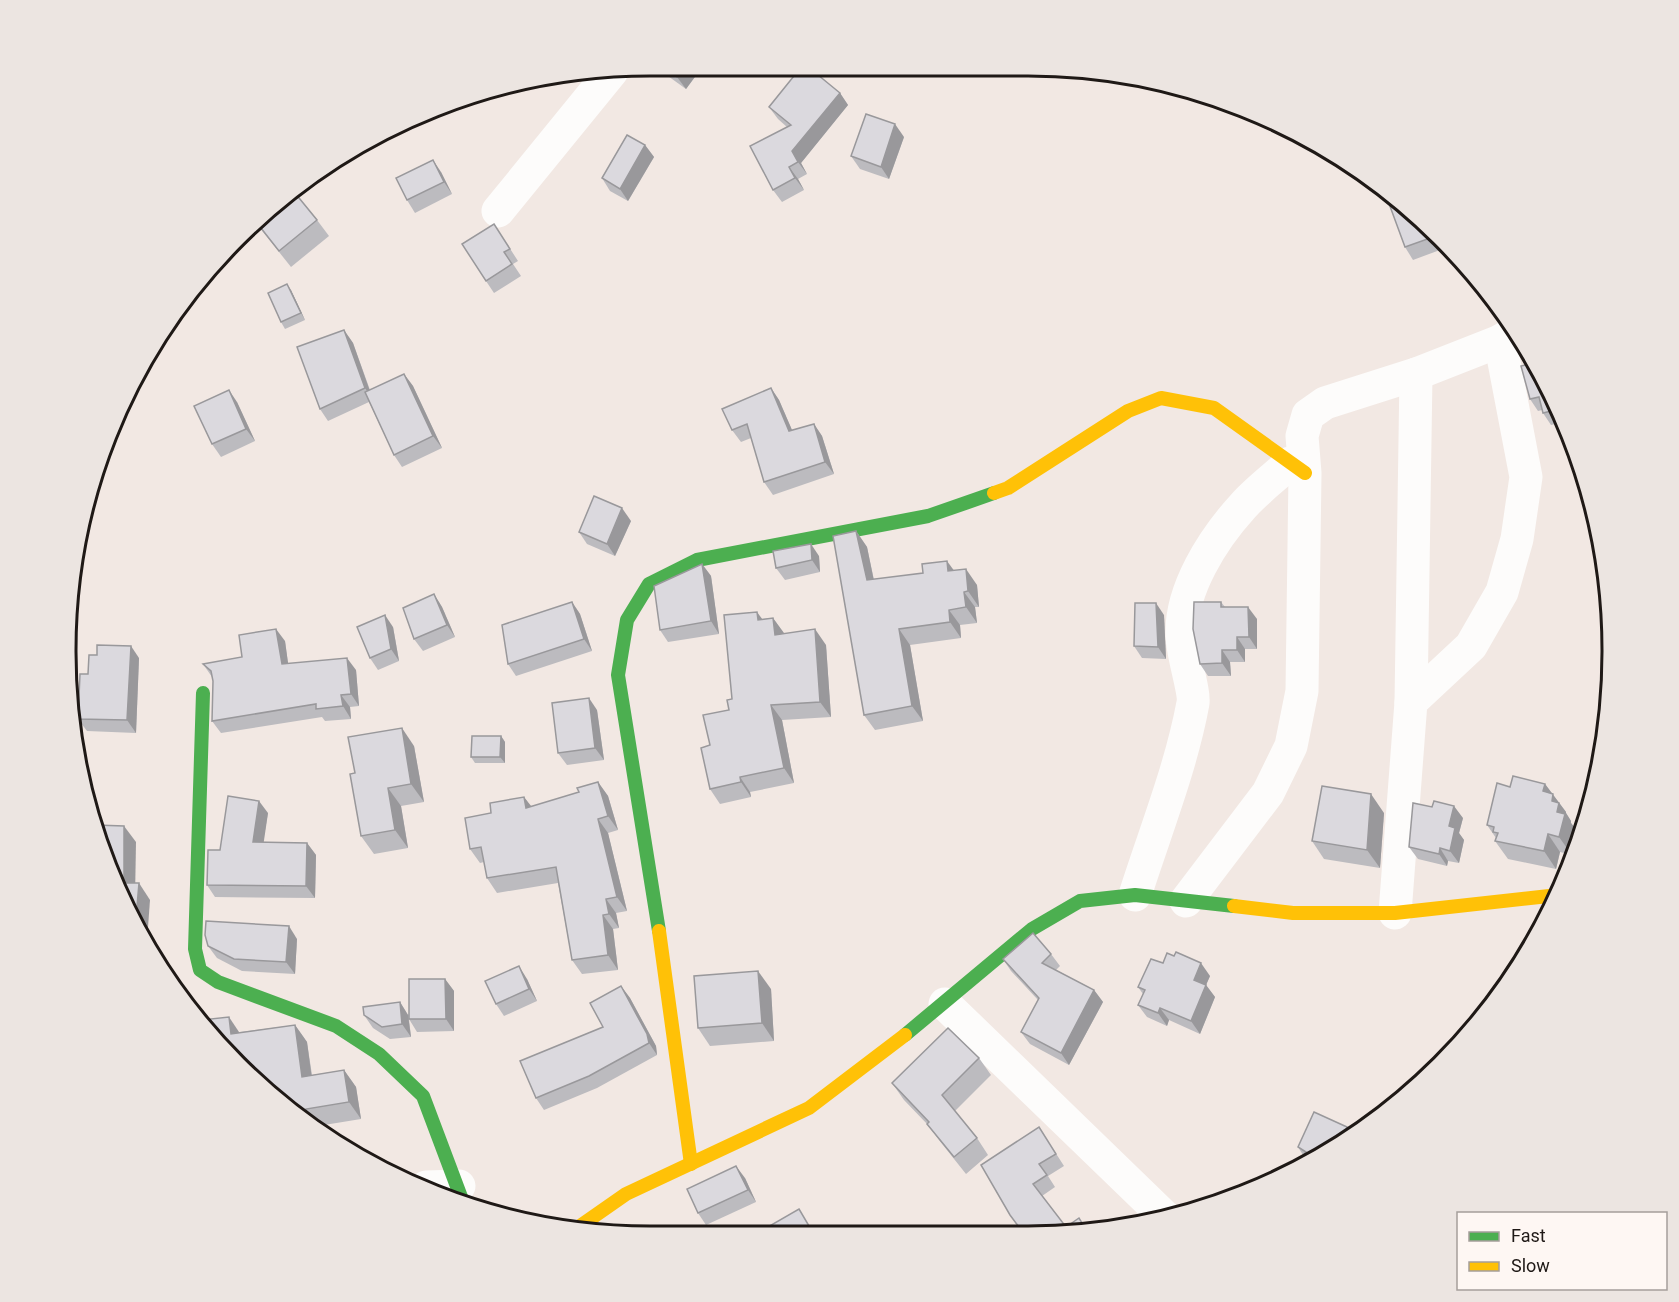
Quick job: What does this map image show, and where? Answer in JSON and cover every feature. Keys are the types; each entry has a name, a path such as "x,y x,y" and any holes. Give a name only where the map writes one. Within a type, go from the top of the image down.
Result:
{"street":[{"path":"498,211 606,79"},
{"path":"1186,901 1268,793 1291,746 1302,691 1298,468 1302,436 1308,416 1325,403 1416,374 1508,336 1526,477 1516,538 1502,592 1471,646 1411,702"},
{"path":"1395,913 1411,702 1416,374"},
{"path":"691,1164 661,944 618,675 627,620 650,584 697,560 928,516 1008,488 1128,411 1161,398 1214,408 1298,468"},
{"path":"1135,895 1182,752 1194,699 1185,667 1181,634 1186,603 1205,557 1243,506 1298,468"},
{"path":"203,693 195,949 200,970 218,982 336,1026 379,1054 423,1096 460,1193"},
{"path":"586,1222 626,1194 809,1108 945,1004 1032,929 1080,901 1135,895 1293,913 1395,913 1546,899"},
{"path":"945,1004 1158,1210"}],"building":[{"path":"794,76 819,76 840,93 792,151 798,162 789,167 795,178 773,190 750,146 791,125 769,107"},
{"path":"866,114 895,124 881,167 851,156"},
{"path":"627,135 645,145 620,189 602,178"},
{"path":"433,160 444,182 407,200 396,178"},
{"path":"298,197 317,220 279,251 262,229"},
{"path":"1389,204 1428,239 1405,247"},
{"path":"494,224 510,249 504,252 512,264 486,281 462,244"},
{"path":"287,284 301,313 281,322 268,293"},
{"path":"344,330 365,388 320,409 297,347"},
{"path":"1526,365 1550,411 1543,413 1539,397 1530,399 1521,366"},
{"path":"404,374 433,436 394,455 365,392"},
{"path":"771,388 789,431 814,424 825,462 764,482 747,424 732,430 722,409"},
{"path":"229,390 246,429 212,444 194,406"},
{"path":"594,496 622,508 607,544 579,532"},
{"path":"856,531 867,580 923,573 922,564 947,561 948,571 966,569 968,591 964,592 966,607 949,610 950,622 899,629 912,706 864,715 833,536"},
{"path":"811,544 812,560 776,568 773,551"},
{"path":"702,564 711,621 660,630 654,586"},
{"path":"434,594 447,625 414,639 403,608"},
{"path":"572,602 584,639 508,664 502,625"},
{"path":"1194,602 1221,602 1221,607 1248,607 1249,637 1237,637 1237,650 1222,650 1222,663 1200,664 1193,629"},
{"path":"1135,603 1156,603 1158,647 1134,646"},
{"path":"757,612 758,620 773,618 775,635 815,629 820,702 771,705 784,768 740,777 741,782 710,789 701,748 710,745 703,715 729,710 727,700 732,699 724,615"},
{"path":"385,615 391,649 370,658 357,627"},
{"path":"276,629 282,664 347,658 351,694 341,695 343,706 316,709 316,704 212,721 213,681 211,671 203,664 242,657 239,635"},
{"path":"97,645 131,646 127,720 80,719 80,674 88,674 89,655 97,655"},
{"path":"589,698 595,748 558,753 552,703"},
{"path":"402,728 411,784 388,788 395,830 361,836 350,774 355,773 348,737"},
{"path":"472,736 501,736 500,757 471,757"},
{"path":"1513,776 1545,784 1543,791 1553,794 1552,801 1559,803 1557,812 1565,814 1559,837 1548,834 1544,851 1495,841 1498,833 1493,832 1494,827 1487,825 1497,783 1510,787"},
{"path":"598,782 608,816 598,819 617,897 606,899 609,914 603,915 608,955 572,960 556,867 487,878 481,847 470,849 465,818 491,813 490,803 524,797 526,808 579,792 577,788"},
{"path":"1322,786 1371,794 1367,850 1312,841"},
{"path":"228,796 259,801 253,842 307,843 306,886 207,885 208,850 220,850"},
{"path":"1434,801 1454,806 1449,826 1455,828 1450,851 1440,848 1439,854 1409,847 1413,803 1432,807"},
{"path":"104,825 124,826 124,880"},
{"path":"126,883 139,883 137,907"},
{"path":"206,921 289,926 286,962 234,959 208,946 205,935"},
{"path":"1033,933 1051,954 1042,963 1094,990 1061,1053 1021,1032 1039,998 1003,959"},
{"path":"1176,952 1201,963 1194,980 1206,985 1191,1021 1160,1008 1158,1013 1138,1005 1145,990 1138,987 1151,959 1163,963 1167,953 1174,956"},
{"path":"519,966 529,989 496,1004 485,981"},
{"path":"758,971 762,1023 698,1028 694,976"},
{"path":"409,979 445,979 446,1019 409,1019"},
{"path":"621,986 647,1034 649,1043 589,1076 536,1098 520,1061 603,1027 590,1003"},
{"path":"400,1002 402,1024 382,1027 364,1015 363,1007"},
{"path":"229,1017 231,1034 295,1025 302,1077 344,1070 349,1102 306,1111 272,1083 210,1019"},
{"path":"948,1028 979,1058 942,1095 977,1138 954,1157 927,1124 929,1122 892,1083"},
{"path":"1314,1112 1347,1127 1303,1155 1306,1152 1298,1147"},
{"path":"1039,1127 1056,1154 1039,1164 1047,1175 1033,1184 1064,1224 1018,1226 981,1165"},
{"path":"736,1166 748,1190 698,1213 687,1189"},
{"path":"799,1209 809,1226 770,1226"},
{"path":"1079,1218 1082,1223 1071,1224"}],"traffic: fast":[{"path":"659,931 618,675 627,620 649,584 697,560 928,516 994,493"},
{"path":"203,693 195,949 200,970 218,982 336,1026 379,1054 423,1096 459,1193"},
{"path":"905,1035 1032,929 1080,901 1135,895 1234,906"}],"traffic: slow":[{"path":"994,493 1008,488 1128,411 1161,398 1214,408 1305,473"},
{"path":"1234,906 1293,913 1395,913 1547,896"},
{"path":"659,931 691,1164"},
{"path":"586,1222 626,1194 809,1108 905,1035"}]}
